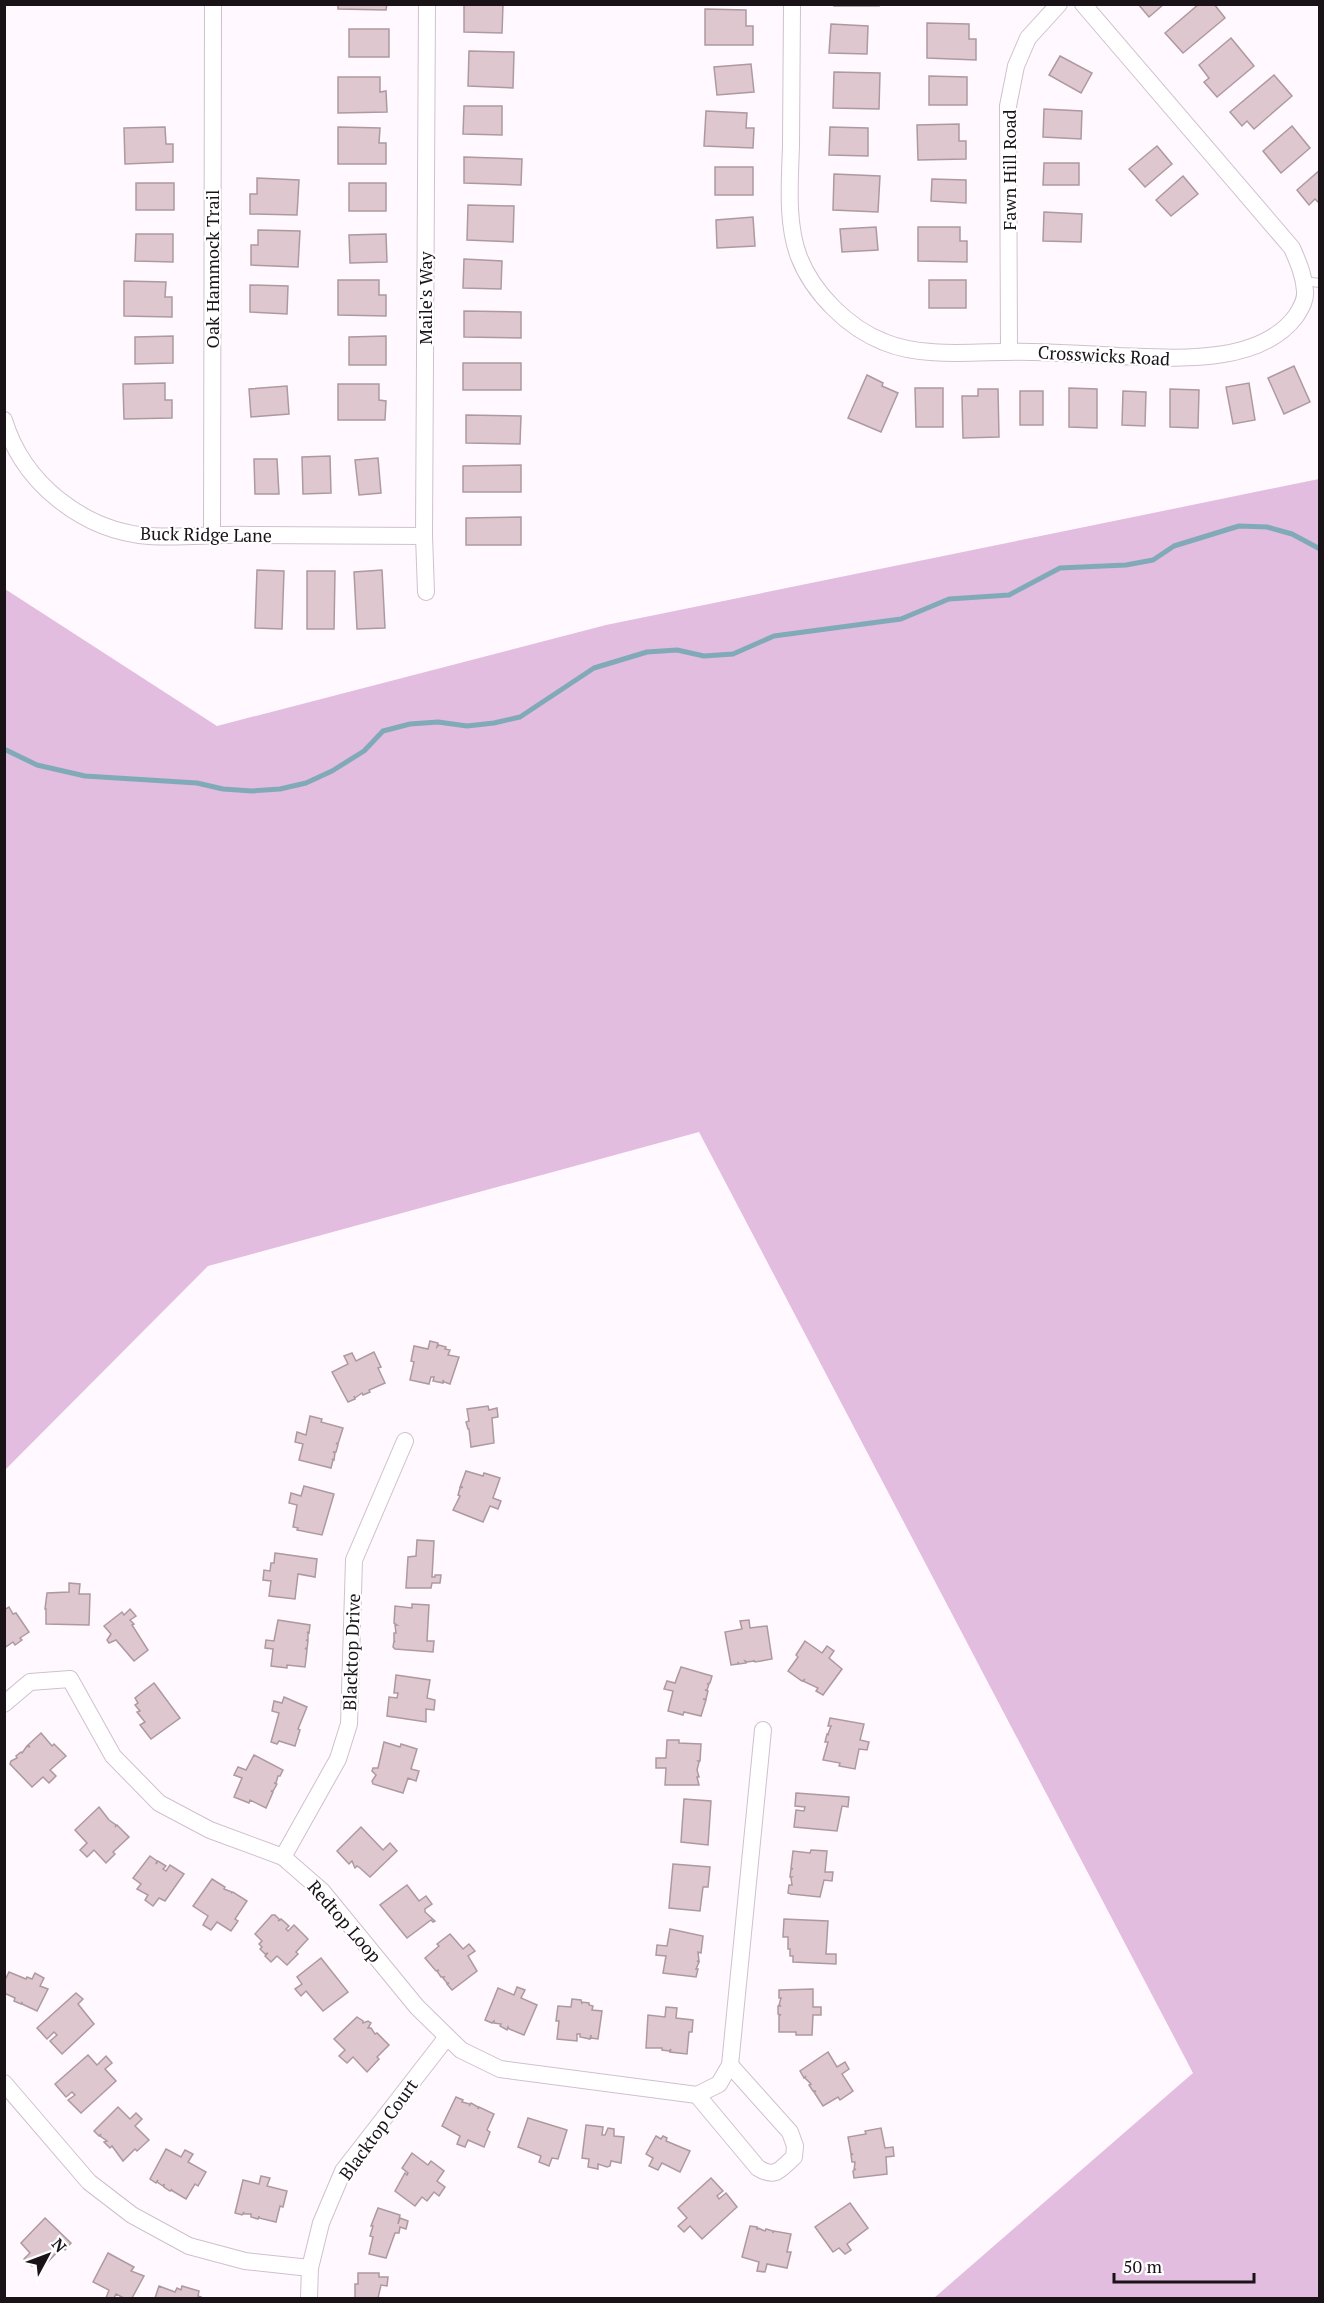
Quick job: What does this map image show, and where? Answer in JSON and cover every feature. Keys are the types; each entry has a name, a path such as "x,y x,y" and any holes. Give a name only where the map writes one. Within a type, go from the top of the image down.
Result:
{"street":[{"name":"Oak Hammock Trail","path":"212,534 213,4"},
{"name":"Maile's Way","path":"426,592 424,536 428,4"},
{"name":"Crosswicks Road","path":"792,4 790,195 795,239 799,258 810,277 828,303 853,324 883,342 917,352 1009,351 1178,358 1228,353 1252,347 1277,335 1302,307 1305,293 1312,282 1302,270 1292,248 1083,4"},
{"name":"Fawn Hill Road","path":"1009,351 1008,106 1016,66 1028,38 1059,4"},
{"name":"Buck Ridge Lane","path":"4,420 10,438 29,469 49,491 75,513 119,531 149,536 212,534 424,536"},
{"name":"Blacktop Drive","path":"284,1857 338,1759 349,1724 354,1560 405,1441"},
{"name":"Redtop Loop","path":"4,1704 30,1682 70,1679 113,1756 159,1803 210,1830 284,1857 322,1891 417,2007 460,2050 500,2069 697,2095"},
{"path":"730,2065 790,2132 795,2146 794,2157 778,2172 767,2173 758,2168 697,2095 720,2084 730,2065 763,1730"},
{"name":"Blacktop Court","path":"309,2298 310,2268 321,2223 343,2171 447,2037"},
{"path":"4,2083 89,2182 132,2215 189,2246 245,2261 310,2268"}],"shaded area":[{"path":"1319,479 1319,2298 934,2298 1193,2073 699,1132 208,1266 5,1470 5,589 217,726 606,625"}],"building":[{"path":"338,4 387,4 386,10 338,9"},
{"path":"464,4 503,5 502,33 464,32"},
{"path":"834,4 879,4 879,6 834,6"},
{"path":"1138,4 1164,4 1149,17"},
{"path":"1199,4 1214,4 1225,18 1183,53 1165,33"},
{"path":"705,9 746,10 746,26 753,26 753,45 705,45"},
{"path":"927,23 969,24 969,39 976,39 976,60 927,58"},
{"path":"831,24 868,26 867,54 829,53"},
{"path":"349,29 389,29 389,57 349,57"},
{"path":"1231,38 1254,66 1217,97 1204,82 1209,78 1199,65"},
{"path":"469,51 514,52 513,88 468,86"},
{"path":"1060,56 1092,73 1081,93 1049,75"},
{"path":"751,64 754,92 717,95 714,67"},
{"path":"834,72 880,73 879,109 833,108"},
{"path":"1274,75 1292,96 1254,129 1247,121 1242,126 1230,112"},
{"path":"929,76 967,77 967,105 929,105"},
{"path":"338,77 380,77 380,92 386,91 387,112 338,113"},
{"path":"464,106 502,106 502,135 463,134"},
{"path":"1044,109 1082,111 1081,139 1043,137"},
{"path":"706,111 747,113 746,128 754,128 753,148 704,146"},
{"path":"959,124 959,141 966,141 966,159 918,160 917,125"},
{"path":"1292,126 1310,148 1281,173 1263,151"},
{"path":"165,127 166,144 173,144 173,162 125,164 124,128"},
{"path":"338,127 380,128 379,143 386,143 386,164 338,164"},
{"path":"830,127 868,128 868,156 829,155"},
{"path":"1157,146 1172,164 1145,187 1129,169"},
{"path":"464,157 522,159 521,185 464,183"},
{"path":"1044,163 1079,163 1079,185 1043,185"},
{"path":"715,167 753,167 753,195 715,195"},
{"path":"1320,170 1320,204 1315,199 1309,205 1297,190"},
{"path":"834,174 880,176 878,212 833,210"},
{"path":"1183,176 1198,194 1171,216 1156,200"},
{"path":"257,178 299,180 297,215 250,214 250,194 257,194"},
{"path":"932,179 966,180 966,203 931,201"},
{"path":"136,183 174,183 174,210 136,210"},
{"path":"349,183 386,183 386,211 349,211"},
{"path":"468,205 514,206 513,242 467,240"},
{"path":"1044,212 1082,214 1081,242 1043,241"},
{"path":"753,217 755,246 717,248 716,220"},
{"path":"876,227 878,250 842,252 840,229"},
{"path":"918,227 960,227 960,241 967,241 967,262 918,261"},
{"path":"258,230 300,231 298,267 251,265 251,245 258,245"},
{"path":"136,234 173,234 173,262 135,261"},
{"path":"386,234 387,262 350,263 349,235"},
{"path":"464,259 502,261 501,289 463,288"},
{"path":"338,280 379,280 379,295 386,295 386,316 338,315"},
{"path":"929,280 966,280 966,308 929,308"},
{"path":"124,281 166,282 165,297 172,297 172,317 124,316"},
{"path":"250,285 288,286 287,314 250,312"},
{"path":"464,311 521,312 521,338 464,337"},
{"path":"173,336 173,363 135,364 135,337"},
{"path":"386,336 386,365 349,365 349,337"},
{"path":"463,363 521,363 521,390 463,390"},
{"path":"1294,366 1310,402 1284,414 1268,378"},
{"path":"867,375 883,383 882,386 898,393 881,432 848,418"},
{"path":"165,383 165,400 172,400 172,418 124,419 123,384"},
{"path":"1249,383 1255,420 1233,424 1226,387"},
{"path":"338,384 379,384 379,400 386,401 385,420 338,420"},
{"path":"287,386 289,414 251,417 249,389"},
{"path":"915,388 943,388 943,427 916,427"},
{"path":"1069,388 1097,389 1097,428 1069,427"},
{"path":"978,389 998,389 999,437 963,438 962,396 978,396"},
{"path":"1170,389 1199,390 1198,428 1170,427"},
{"path":"1020,391 1043,391 1043,425 1020,425"},
{"path":"1123,391 1146,392 1145,426 1122,425"},
{"path":"466,415 521,416 520,444 466,443"},
{"path":"330,456 331,493 303,494 302,457"},
{"path":"378,458 381,493 359,495 355,460"},
{"path":"254,459 277,459 279,494 255,494"},
{"path":"521,465 521,492 463,492 463,466"},
{"path":"521,517 521,545 466,545 466,518"},
{"path":"257,570 284,571 282,629 255,628"},
{"path":"382,570 385,628 357,629 354,572"},
{"path":"307,571 335,571 334,629 307,629"},
{"path":"430,1341 438,1343 437,1347 439,1345 450,1350 448,1355 459,1357 450,1384 443,1380 443,1383 433,1381 434,1377 431,1377 429,1384 410,1380 414,1362 411,1361 414,1346 428,1349"},
{"path":"374,1352 385,1383 363,1395 362,1393 355,1398 354,1396 355,1399 348,1402 332,1372 348,1364 344,1356 352,1353 356,1361"},
{"path":"488,1406 489,1410 497,1408 498,1417 492,1418 494,1443 471,1447 466,1422 469,1421 467,1409"},
{"path":"310,1416 322,1419 321,1422 343,1428 338,1444 336,1443 338,1445 336,1452 333,1452 335,1453 331,1468 299,1460 303,1444 295,1442 297,1432 306,1435"},
{"path":"466,1471 500,1478 493,1498 501,1501 498,1509 490,1506 483,1522 453,1510 460,1496 458,1495 460,1488 463,1487 460,1487"},
{"path":"304,1486 334,1494 322,1535 297,1530 298,1528 293,1527 297,1505 289,1503 291,1493 301,1496"},
{"path":"417,1540 434,1541 432,1577 441,1575 440,1583 432,1583 431,1588 406,1588 408,1557 416,1556"},
{"path":"275,1553 317,1559 315,1577 298,1574 295,1599 269,1596 271,1581 263,1580 264,1570 270,1571"},
{"path":"69,1583 80,1584 79,1594 90,1594 89,1625 46,1624 47,1593 69,1592"},
{"path":"412,1604 429,1605 427,1641 434,1641 433,1652 393,1647 395,1625 397,1625 394,1623 395,1606 412,1608"},
{"path":"9,1607 29,1632 15,1645 13,1642 4,1648 4,1610"},
{"path":"130,1609 136,1616 130,1620 134,1624 132,1625 148,1650 134,1661 116,1640 109,1643 107,1640 111,1634 104,1626 122,1612 124,1615"},
{"path":"278,1620 310,1625 309,1633 307,1632 308,1640 306,1640 308,1641 307,1649 305,1648 307,1650 305,1667 271,1666 273,1649 265,1648 266,1640 274,1641"},
{"path":"749,1620 750,1628 767,1626 772,1659 745,1661 746,1663 739,1664 738,1662 738,1664 731,1665 725,1632 742,1629 740,1621"},
{"path":"805,1641 822,1653 827,1646 834,1651 829,1658 842,1669 823,1695 816,1691 818,1688 803,1681 805,1679 802,1681 788,1671"},
{"path":"681,1667 712,1676 705,1690 708,1691 706,1699 703,1699 706,1700 701,1716 668,1711 673,1691 664,1689 667,1681 675,1683"},
{"path":"396,1675 430,1680 427,1698 435,1700 434,1710 426,1709 426,1722 387,1716 389,1697 397,1698 398,1693 394,1693"},
{"path":"154,1683 180,1718 151,1739 140,1725 145,1722 137,1712 140,1711 135,1705 138,1703 135,1698"},
{"path":"284,1697 307,1707 298,1729 300,1730 295,1746 279,1741 277,1744 271,1742 279,1713 272,1711 274,1701 282,1703"},
{"path":"830,1718 864,1724 860,1740 869,1742 867,1750 859,1749 855,1769 823,1760 828,1742 825,1742 831,1726 828,1726"},
{"path":"41,1733 52,1746 54,1744 66,1756 50,1770 56,1776 49,1783 43,1777 32,1787 10,1764 27,1746 30,1747 28,1745"},
{"path":"667,1740 701,1744 697,1770 699,1785 665,1785 666,1768 656,1768 656,1758 666,1758"},
{"path":"384,1742 417,1749 411,1769 419,1771 416,1781 408,1778 403,1793 373,1784 372,1781 376,1775 372,1771 373,1768 378,1768"},
{"path":"254,1755 283,1770 274,1783 277,1784 271,1791 273,1792 266,1808 250,1800 249,1803 234,1797 242,1778 234,1775 238,1767 246,1770"},
{"path":"796,1793 849,1797 848,1807 842,1806 837,1831 794,1827 796,1810 804,1811 805,1807 795,1806"},
{"path":"684,1799 711,1801 708,1845 681,1842"},
{"path":"99,1807 116,1825 115,1827 117,1825 129,1837 113,1852 115,1854 106,1863 94,1850 87,1857 80,1850 87,1843 75,1830"},
{"path":"361,1827 383,1850 390,1843 397,1851 370,1877 357,1866 355,1868 352,1861 349,1864 337,1851"},
{"path":"811,1850 827,1851 825,1872 833,1872 832,1881 824,1880 820,1897 788,1893 789,1885 792,1885 792,1877 790,1877 791,1869 793,1869 791,1868 793,1851 810,1853"},
{"path":"150,1856 157,1861 156,1864 158,1861 166,1866 163,1869 166,1871 170,1865 184,1874 165,1901 159,1898 153,1906 145,1900 148,1895 137,1889 141,1884 133,1878"},
{"path":"673,1864 710,1867 708,1887 703,1887 700,1911 669,1908"},
{"path":"212,1879 225,1887 224,1889 247,1901 235,1919 238,1921 231,1931 217,1922 211,1930 203,1925 208,1916 193,1906"},
{"path":"407,1885 419,1901 426,1896 432,1904 425,1909 425,1912 435,1921 431,1920 407,1938 380,1905"},
{"path":"272,1915 289,1926 286,1929 288,1931 294,1925 308,1939 287,1965 277,1956 271,1962 265,1956 268,1953 265,1954 260,1949 262,1947 259,1944 262,1941 255,1934"},
{"path":"784,1919 828,1921 826,1954 836,1954 836,1964 793,1962 793,1956 790,1956 790,1949 788,1949 788,1937 783,1937"},
{"path":"670,1929 703,1936 701,1953 698,1952 696,1977 663,1973 666,1956 656,1955 657,1945 667,1946"},
{"path":"450,1934 463,1949 469,1944 475,1951 468,1956 477,1971 452,1990 447,1984 449,1983 437,1971 439,1970 436,1971 425,1958"},
{"path":"321,1958 348,1992 323,2011 306,1991 301,1996 295,1989 302,1984 297,1977"},
{"path":"9,1972 26,1979 27,1977 32,1979 35,1973 44,1978 40,1986 48,1989 37,2011 22,2002 21,2004 14,2001 15,1998 4,1993 4,1982"},
{"path":"517,1987 525,1990 521,1998 537,2005 524,2035 508,2027 507,2030 494,2021 492,2023 485,2020 498,1988 514,1995"},
{"path":"813,1989 813,2007 821,2007 821,2015 813,2015 812,2035 779,2032 779,2015 781,2015 778,2014 778,2006 781,2006 779,2005 781,1998 779,1998 779,1990"},
{"path":"76,1993 83,1999 78,2004 94,2024 62,2054 50,2041 57,2035 54,2032 47,2039 37,2028"},
{"path":"572,1999 581,2000 582,2004 582,2002 589,2003 593,2006 592,2010 602,2011 598,2039 591,2038 591,2035 590,2039 577,2034 577,2041 557,2039 558,2006 571,2007"},
{"path":"666,2007 677,2008 676,2018 693,2020 692,2032 689,2032 687,2054 670,2052 671,2049 669,2051 662,2050 662,2048 646,2048 648,2015 665,2017"},
{"path":"357,2017 363,2023 368,2021 371,2023 368,2028 371,2028 389,2045 367,2072 353,2057 347,2063 339,2056 345,2050 334,2039"},
{"path":"828,2052 837,2067 845,2062 849,2069 842,2074 853,2091 840,2100 838,2097 823,2106 814,2092 816,2091 813,2091 806,2076 804,2078 800,2071"},
{"path":"88,2055 97,2065 106,2056 112,2063 105,2069 116,2081 81,2113 68,2100 75,2095 72,2092 66,2097 55,2084"},
{"path":"456,2097 470,2104 469,2106 471,2103 478,2109 479,2107 494,2114 487,2130 490,2132 484,2147 468,2140 465,2147 457,2144 460,2136 442,2126"},
{"path":"118,2107 130,2119 136,2113 142,2119 135,2126 149,2140 123,2161 112,2146 110,2148 104,2142 107,2141 100,2136 101,2134 99,2136 94,2131"},
{"path":"528,2118 567,2130 558,2159 552,2158 549,2166 539,2162 541,2156 518,2147"},
{"path":"586,2125 603,2127 602,2135 605,2135 608,2128 614,2129 614,2136 624,2137 621,2163 611,2161 610,2166 607,2167 598,2164 598,2169 588,2167 589,2159 582,2158"},
{"path":"881,2128 885,2148 893,2147 894,2156 886,2157 887,2174 854,2178 855,2162 852,2162 851,2155 853,2154 851,2154 848,2137 866,2134 865,2131"},
{"path":"656,2136 661,2139 663,2136 667,2138 666,2141 690,2151 680,2172 662,2163 658,2170 649,2166 653,2158 646,2154"},
{"path":"166,2149 181,2157 185,2150 193,2154 188,2162 206,2172 198,2186 195,2184 186,2199 164,2187 164,2184 163,2186 157,2182 158,2180 156,2183 150,2179"},
{"path":"412,2153 428,2165 431,2161 444,2171 437,2181 445,2187 439,2196 434,2192 427,2201 422,2197 415,2206 395,2191 405,2173 407,2175 408,2173 402,2168"},
{"path":"261,2176 270,2178 267,2186 287,2191 276,2222 259,2218 259,2216 258,2219 251,2217 251,2214 243,2214 244,2212 242,2215 235,2213 243,2180 259,2184"},
{"path":"711,2178 723,2191 717,2196 719,2199 726,2193 737,2207 702,2239 690,2226 684,2232 678,2226 687,2218 678,2208"},
{"path":"850,2203 868,2228 847,2244 851,2250 845,2254 839,2248 833,2252 815,2227"},
{"path":"378,2208 400,2215 398,2224 400,2218 408,2221 406,2229 400,2227 399,2233 395,2233 386,2258 369,2254 373,2237 370,2236 373,2226 371,2226"},
{"path":"45,2218 71,2243 65,2250 62,2247 44,2266 38,2260 32,2266 24,2259 30,2253 21,2243"},
{"path":"750,2226 757,2227 757,2230 758,2228 773,2231 773,2233 774,2231 791,2234 787,2252 791,2252 787,2268 767,2264 765,2272 757,2271 759,2262 742,2257"},
{"path":"108,2253 134,2267 131,2271 144,2276 132,2298 124,2298 116,2294 114,2298 106,2298 109,2290 93,2282"},
{"path":"358,2273 379,2273 379,2277 388,2277 387,2286 381,2285 378,2298 355,2298"},
{"path":"159,2286 175,2292 177,2288 181,2290 182,2286 199,2291 198,2296 201,2297 155,2298"}],"waterway":[{"path":"4,749 37,765 85,776 197,783 223,789 252,791 280,789 306,783 332,771 364,751 383,731 410,724 438,722 467,726 520,717 594,668 647,652 677,650 704,656 733,654 774,636 901,619 949,599 1009,595 1060,568 1126,565 1153,560 1174,546 1239,526 1267,527 1292,534 1320,549"}]}
